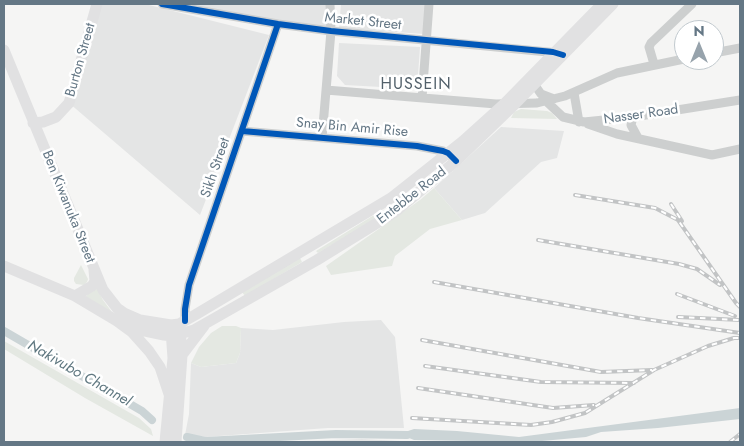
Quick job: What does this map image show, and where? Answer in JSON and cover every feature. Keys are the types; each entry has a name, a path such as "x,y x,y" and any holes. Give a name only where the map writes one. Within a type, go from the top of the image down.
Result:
{"main road":[{"name":"Burton Street","path":"33,123 56,118 69,103 97,4"},
{"name":"Entebbe Road","path":"510,104 602,4"},
{"name":"Entebbe Road","path":"178,328 206,323 317,260 409,202 452,157 534,84 558,53 613,4"},
{"name":"Ben Kiwanuka Street","path":"4,50 103,290 117,308 124,313 140,320 178,328"},
{"name":"Entebbe Road","path":"178,328 396,195 452,157"},
{"path":"378,206 386,218"},
{"path":"308,249 317,260"},
{"path":"4,266 75,296 118,321 132,332 149,351 160,367 169,394"},
{"path":"75,296 92,286 95,281 94,270"},
{"path":"118,321 145,331 178,328"},
{"path":"182,355 206,323"},
{"path":"176,442 182,355 178,328"},
{"path":"166,442 169,394 178,328"}],"street":[{"name":"Market Street","path":"162,4 331,31 558,53"},
{"path":"322,138 331,31 330,4"},
{"path":"422,98 429,4"},
{"path":"654,64 650,45 692,4"},
{"name":"Sikh Street","path":"178,328 185,309 189,285 278,24"},
{"path":"724,51 740,48"},
{"path":"326,90 510,104 554,99 574,93 617,73 674,61"},
{"path":"534,84 541,94 554,99 563,116 612,132 712,155 740,149"},
{"path":"574,93 582,122"},
{"name":"Nasser Road","path":"582,122 633,117 740,100"},
{"path":"633,117 631,125 638,138"},
{"name":"Snay Bin Amir Rise","path":"242,131 417,146 452,157"}],"shaded area":[{"path":"98,4 145,4 269,35 200,215 69,103"},
{"path":"165,4 327,4 329,31"},
{"path":"341,4 426,4 424,34 339,28"},
{"path":"339,43 420,47 417,89 345,85 337,76"},
{"path":"521,109 547,111 552,113 557,119 511,118 514,112"},
{"path":"501,127 564,131 557,158 541,162 485,213 462,220 434,188"},
{"path":"434,188 462,220 430,229 395,256 392,266 331,275 326,266 420,200"},
{"path":"374,215 376,219 318,253 316,251"},
{"path":"300,258 302,262 245,296 242,292"},
{"path":"81,265 88,279 84,285 76,284 74,281"},
{"path":"96,286 103,300 112,312 84,298"},
{"path":"381,320 395,337 404,428 328,428 205,437 185,435 189,414 191,363 201,367 236,363 240,353 241,328 273,330"},
{"path":"222,326 241,328 240,353 236,363 201,367 191,363 199,347 211,333"},
{"path":"4,341 139,418 151,429 153,436 4,349"},
{"path":"740,408 740,419 601,432 586,437 531,442 414,440 399,434 414,429 519,437"},
{"path":"362,439 401,442 274,442"}],"waterway":[{"name":"Nakivubo Channel","path":"4,331 142,411 152,420"},
{"name":"Nakivubo Channel","path":"187,437 205,441 336,434 407,435"}],"railway":[{"path":"575,195 655,208 678,220 740,307"},
{"path":"671,204 682,221"},
{"path":"538,240 679,264 697,269 720,285"},
{"path":"434,282 638,318 740,333"},
{"path":"677,294 735,316"},
{"path":"678,317 740,320"},
{"path":"412,418 531,425 552,422 585,413 654,370 708,346 740,338"},
{"path":"422,340 601,372 652,370"},
{"path":"425,366 541,382 634,383"},
{"path":"418,388 553,408 594,405"},
{"path":"730,442 740,434"}],"cycle path":[{"path":"162,4 331,31 553,52 563,55"},
{"path":"185,321 189,285 278,24"},
{"path":"242,131 417,146 443,151 456,161"}],"district":[{"name":"HUSSEIN","path":"416,85"}]}
